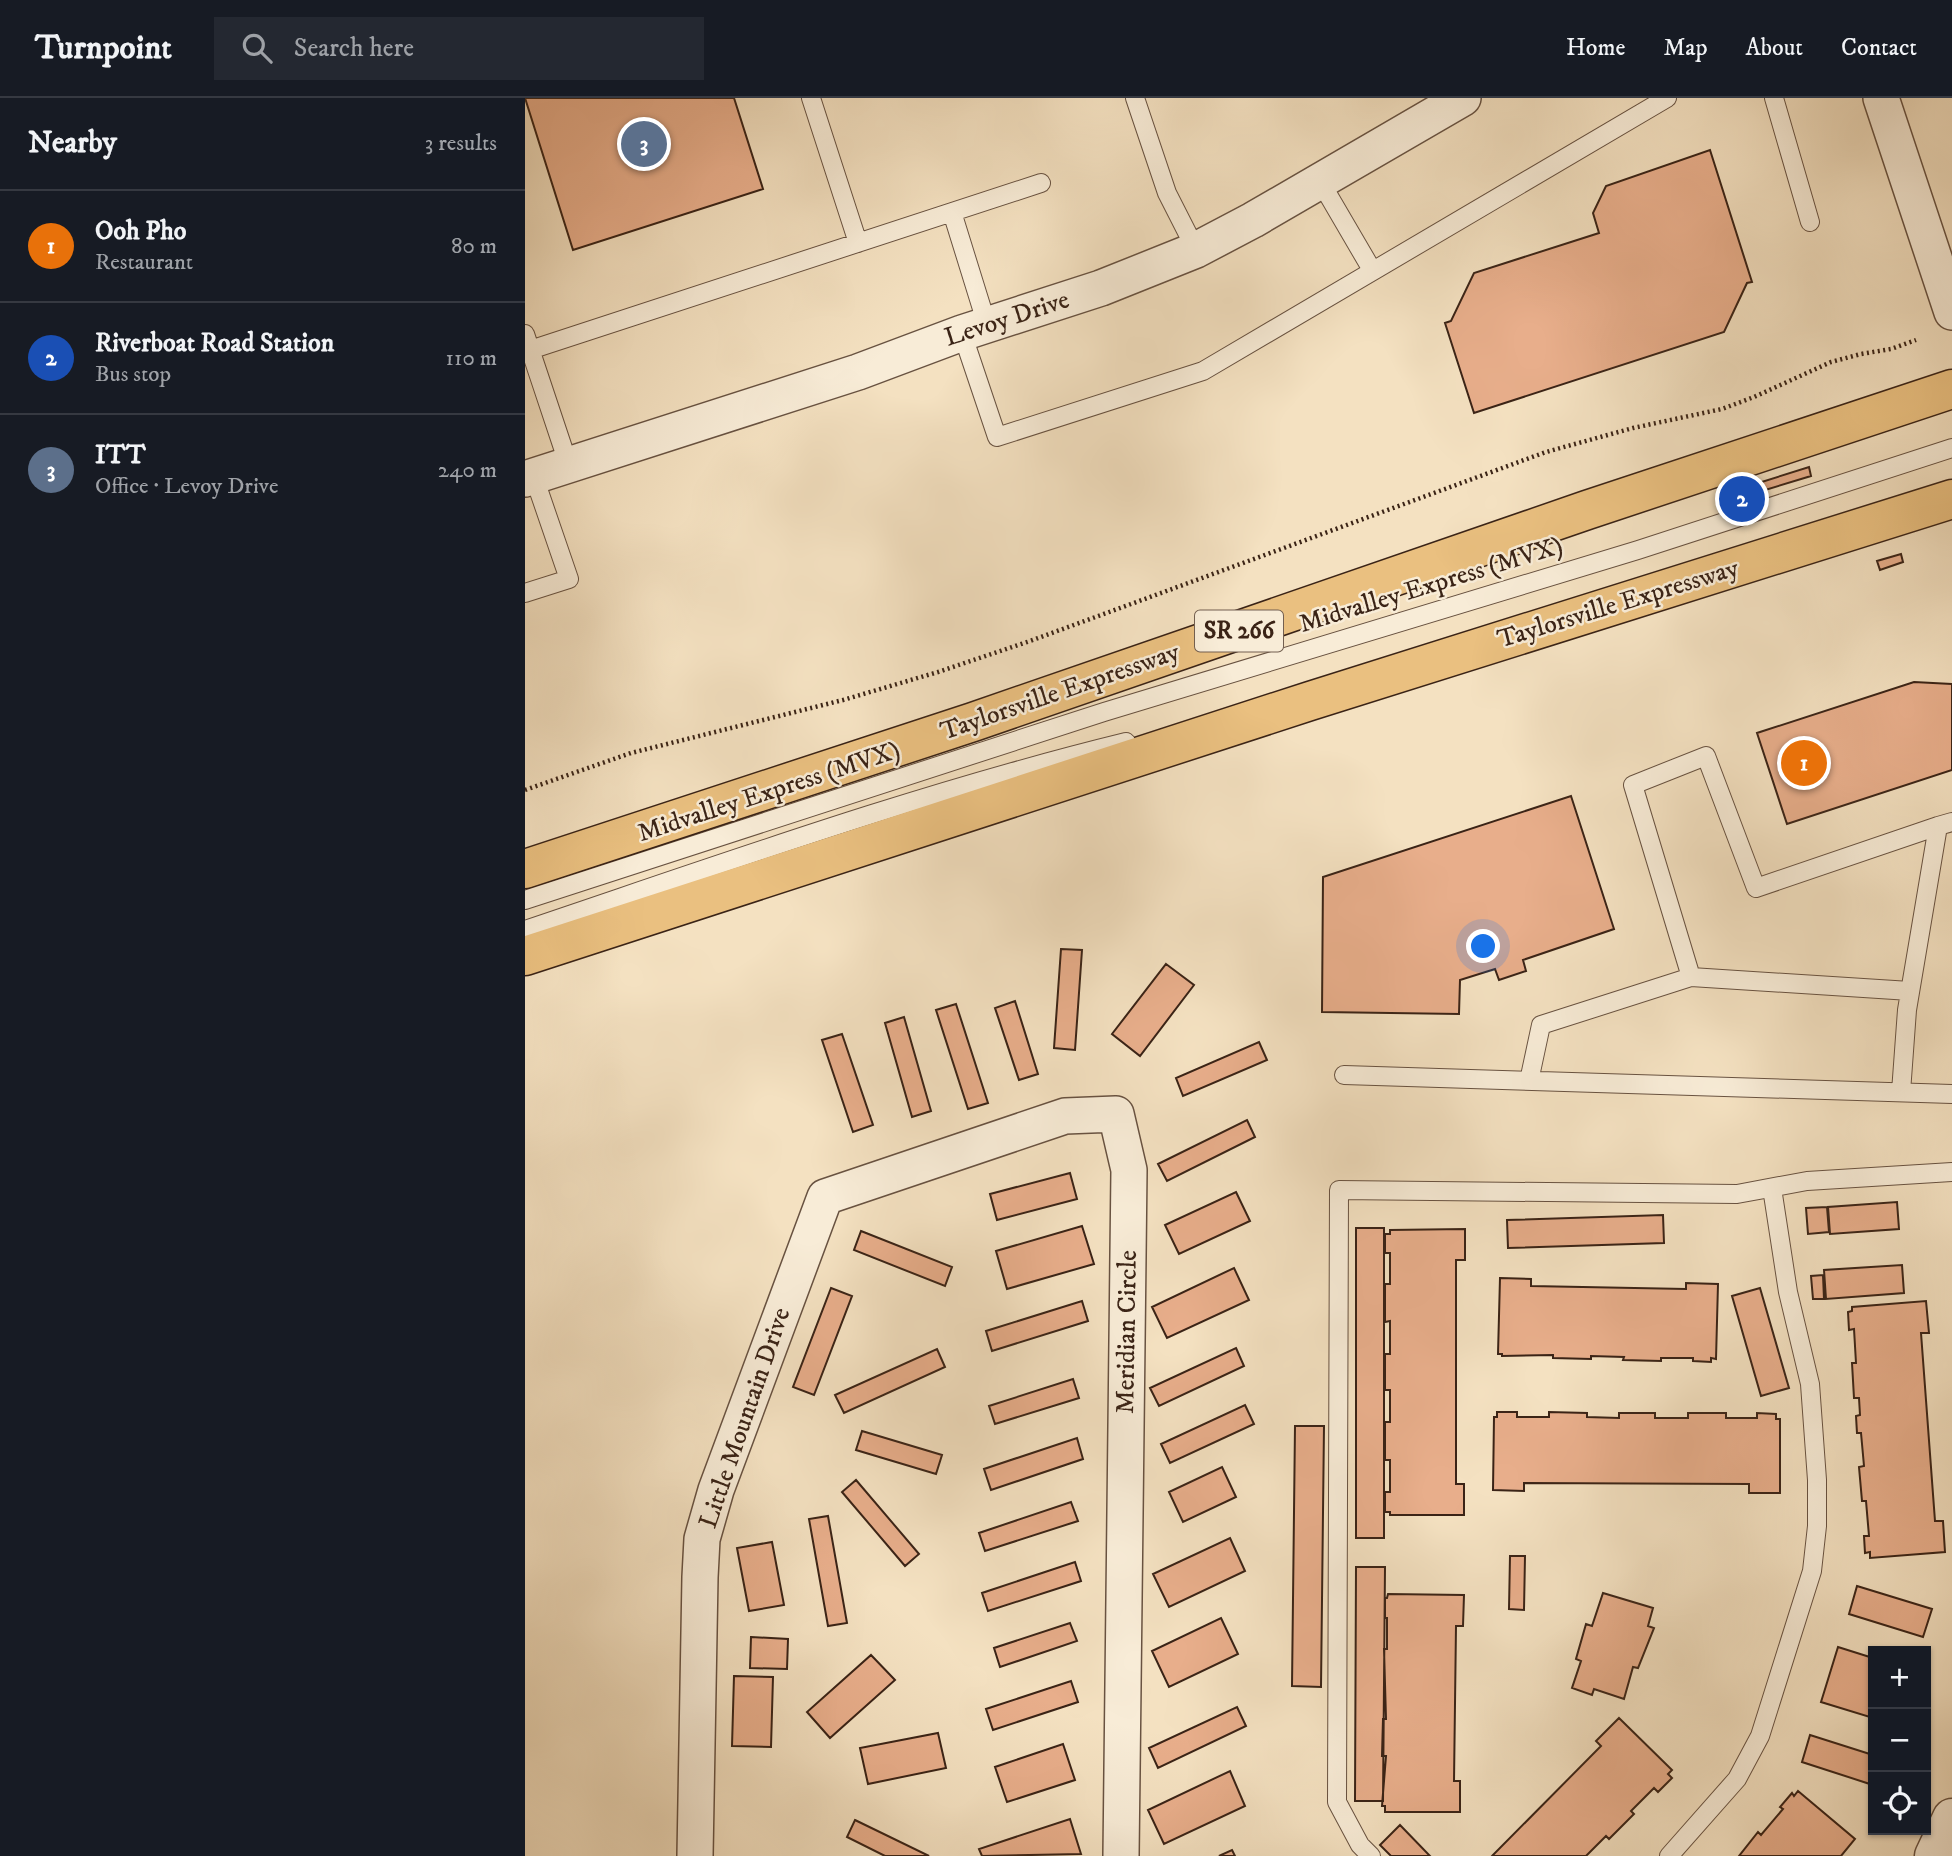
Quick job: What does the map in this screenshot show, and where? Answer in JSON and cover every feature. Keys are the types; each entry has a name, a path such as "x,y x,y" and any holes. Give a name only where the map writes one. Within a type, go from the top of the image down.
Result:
{"main road":[{"name":"Taylorsville Expressway","path":"525,869 986,717 1587,510 1952,389"},
{"name":"Taylorsville Expressway","path":"525,957 1310,701 1952,499"}],"street":[{"name":"Levoy Drive","path":"529,478 858,372 974,329 1101,288 1196,250 1463,98"},
{"path":"1881,98 1952,312"},
{"name":"Meridian Circle","path":"825,1197 1065,1116 1116,1114 1129,1170 1121,1856"},
{"name":"Little Mountain Drive","path":"695,1856 699,1577 702,1539 716,1490 825,1197"},
{"path":"1934,1856 1952,1818"}],"lane":[{"path":"811,98 858,243"},
{"path":"1135,98 1167,192 1196,250"},
{"path":"952,212 997,437 1203,371 1667,98"},
{"path":"1774,98 1810,222"},
{"path":"1320,181 1372,270"},
{"path":"569,466 528,342 858,243 1041,183"},
{"name":"Midvalley Express (MVX)","path":"525,900 1091,717 1638,550 1952,448"},
{"path":"525,593 569,579 529,478"},
{"name":"Midvalley Express (MVX)","path":"525,930 852,820 963,786 1152,736 1310,701"},
{"path":"1691,977 1633,785 1706,756 1756,888 1945,824"},
{"path":"1901,1092 1910,991 1945,824"},
{"path":"1529,1081 1541,1025 1691,977 1910,991"},
{"path":"1344,1075 1952,1094"},
{"path":"1371,1856 1360,1845 1337,1802 1339,1190 1737,1194 1808,1181 1952,1172"},
{"path":"1669,1856 1737,1779 1760,1736 1812,1572 1817,1526 1817,1480 1810,1384 1788,1292 1772,1188"}],"path":[{"path":"525,790 631,753 843,700 937,672 1546,452 1633,428 1721,409 1831,362 1916,341"}],"building":[{"path":"525,98 734,98 763,189 573,250"},
{"path":"1710,150 1752,282 1747,283 1724,332 1474,413 1445,323 1451,321 1474,273 1599,233 1593,213 1606,186"},
{"path":"1809,467 1811,476 1752,494 1749,486"},
{"path":"1901,554 1903,562 1880,570 1877,561"},
{"path":"1914,682 1952,684 1952,770 1787,824 1757,733"},
{"path":"1571,796 1614,929 1523,960 1526,971 1499,980 1495,969 1460,980 1459,1014 1322,1012 1323,877"},
{"path":"1061,949 1082,950 1075,1050 1054,1048"},
{"path":"1166,964 1194,985 1140,1056 1112,1034"},
{"path":"1015,1001 1038,1074 1019,1080 995,1008"},
{"path":"956,1004 988,1103 968,1109 936,1010"},
{"path":"904,1017 931,1111 912,1117 885,1023"},
{"path":"842,1034 873,1125 853,1132 822,1040"},
{"path":"1259,1042 1267,1060 1183,1096 1176,1078"},
{"path":"1247,1120 1255,1137 1167,1181 1158,1164"},
{"path":"1070,1173 1077,1199 997,1220 990,1194"},
{"path":"1236,1192 1250,1221 1179,1254 1165,1225"},
{"path":"1897,1202 1899,1229 1830,1234 1828,1207"},
{"path":"1827,1207 1829,1232 1808,1234 1806,1208"},
{"path":"1663,1215 1664,1243 1508,1248 1507,1220"},
{"path":"1082,1226 1094,1264 1007,1289 996,1251"},
{"path":"1356,1228 1384,1228 1384,1538 1356,1538"},
{"path":"1465,1229 1465,1260 1456,1260 1456,1484 1464,1484 1464,1515 1390,1515 1390,1512 1385,1512 1385,1492 1390,1492 1390,1460 1385,1460 1385,1422 1390,1422 1390,1390 1385,1390 1385,1354 1390,1354 1390,1321 1385,1322 1385,1284 1390,1284 1390,1253 1385,1253 1385,1234 1390,1234 1390,1230"},
{"path":"861,1231 952,1267 945,1286 854,1250"},
{"path":"1902,1265 1904,1293 1826,1299 1824,1270"},
{"path":"1234,1268 1249,1300 1167,1338 1152,1307"},
{"path":"1823,1275 1824,1299 1813,1299 1811,1276"},
{"path":"1500,1278 1531,1279 1531,1286 1686,1289 1686,1283 1718,1284 1716,1359 1711,1358 1711,1362 1693,1361 1693,1358 1661,1358 1661,1361 1623,1360 1624,1357 1591,1356 1591,1359 1553,1358 1553,1355 1502,1356 1498,1354"},
{"path":"831,1288 852,1296 814,1395 793,1387"},
{"path":"1760,1288 1789,1388 1761,1396 1732,1296"},
{"path":"1082,1301 1088,1321 992,1351 986,1331"},
{"path":"1926,1301 1929,1333 1921,1333 1935,1521 1943,1521 1945,1552 1870,1558 1870,1552 1865,1553 1864,1536 1869,1536 1859,1467 1864,1466 1861,1433 1857,1433 1859,1398 1854,1398 1854,1329 1849,1330 1848,1312 1852,1311 1852,1307"},
{"path":"1236,1348 1244,1366 1159,1406 1150,1388"},
{"path":"937,1349 945,1367 844,1413 835,1395"},
{"path":"1073,1379 1079,1398 995,1424 989,1406"},
{"path":"1245,1405 1254,1424 1170,1463 1161,1444"},
{"path":"1497,1412 1517,1412 1517,1417 1549,1417 1549,1412 1587,1413 1587,1417 1619,1418 1619,1413 1655,1413 1655,1418 1688,1418 1688,1413 1726,1413 1726,1418 1757,1418 1757,1413 1776,1414 1776,1419 1780,1419 1780,1493 1749,1493 1749,1484 1524,1483 1524,1491 1493,1490 1494,1417 1497,1417"},
{"path":"1295,1426 1324,1426 1321,1687 1292,1686"},
{"path":"862,1431 942,1455 936,1474 856,1450"},
{"path":"1077,1438 1083,1459 991,1490 984,1469"},
{"path":"1222,1467 1236,1497 1183,1522 1169,1492"},
{"path":"856,1480 919,1554 905,1566 842,1492"},
{"path":"1071,1502 1078,1521 985,1551 979,1533"},
{"path":"828,1516 847,1623 828,1626 809,1519"},
{"path":"1230,1538 1245,1571 1169,1607 1153,1574"},
{"path":"772,1542 784,1605 749,1611 737,1548"},
{"path":"1510,1556 1525,1556 1524,1610 1509,1609"},
{"path":"1075,1562 1081,1581 988,1611 982,1593"},
{"path":"1356,1567 1385,1567 1383,1801 1355,1801"},
{"path":"1857,1586 1932,1609 1923,1637 1849,1614"},
{"path":"1603,1593 1653,1608 1648,1626 1654,1628 1638,1668 1633,1667 1624,1699 1594,1689 1592,1695 1572,1688 1581,1661 1576,1659 1586,1624 1592,1626"},
{"path":"1388,1594 1464,1595 1463,1626 1456,1626 1454,1781 1460,1781 1460,1812 1385,1812 1385,1806 1382,1806 1386,1756 1382,1756 1383,1719 1386,1719 1385,1598"},
{"path":"1221,1618 1238,1654 1169,1687 1152,1651"},
{"path":"1070,1623 1077,1641 1000,1667 994,1648"},
{"path":"751,1637 788,1639 787,1669 750,1668"},
{"path":"1838,1647 1868,1656 1868,1716 1821,1702"},
{"path":"871,1655 895,1680 830,1738 807,1712"},
{"path":"734,1676 773,1677 771,1747 732,1746"},
{"path":"1071,1681 1078,1702 993,1730 986,1709"},
{"path":"1237,1707 1246,1726 1158,1768 1149,1748"},
{"path":"1619,1718 1672,1770 1668,1774 1672,1778 1658,1792 1654,1788 1631,1811 1634,1814 1609,1839 1606,1836 1586,1856 1492,1856 1601,1746 1596,1741"},
{"path":"938,1733 946,1768 868,1784 860,1748"},
{"path":"1810,1735 1868,1753 1868,1783 1802,1762"},
{"path":"1063,1744 1075,1780 1007,1802 995,1767"},
{"path":"1230,1771 1245,1806 1164,1844 1148,1810"},
{"path":"1798,1791 1855,1839 1841,1856 1739,1856 1758,1832 1761,1835 1783,1809 1780,1807 1792,1793 1794,1796"},
{"path":"1070,1819 1081,1854 982,1856 979,1849"},
{"path":"855,1820 929,1856 885,1856 847,1837"},
{"path":"1400,1825 1430,1856 1391,1856 1380,1845"},
{"path":"1232,1850 1235,1856 1219,1856"}],"place":[{"name":"ITT","path":"644,144"},
{"name":"Riverboat Road Station","path":"1742,499"},
{"name":"Ooh Pho","path":"1804,763"}]}
